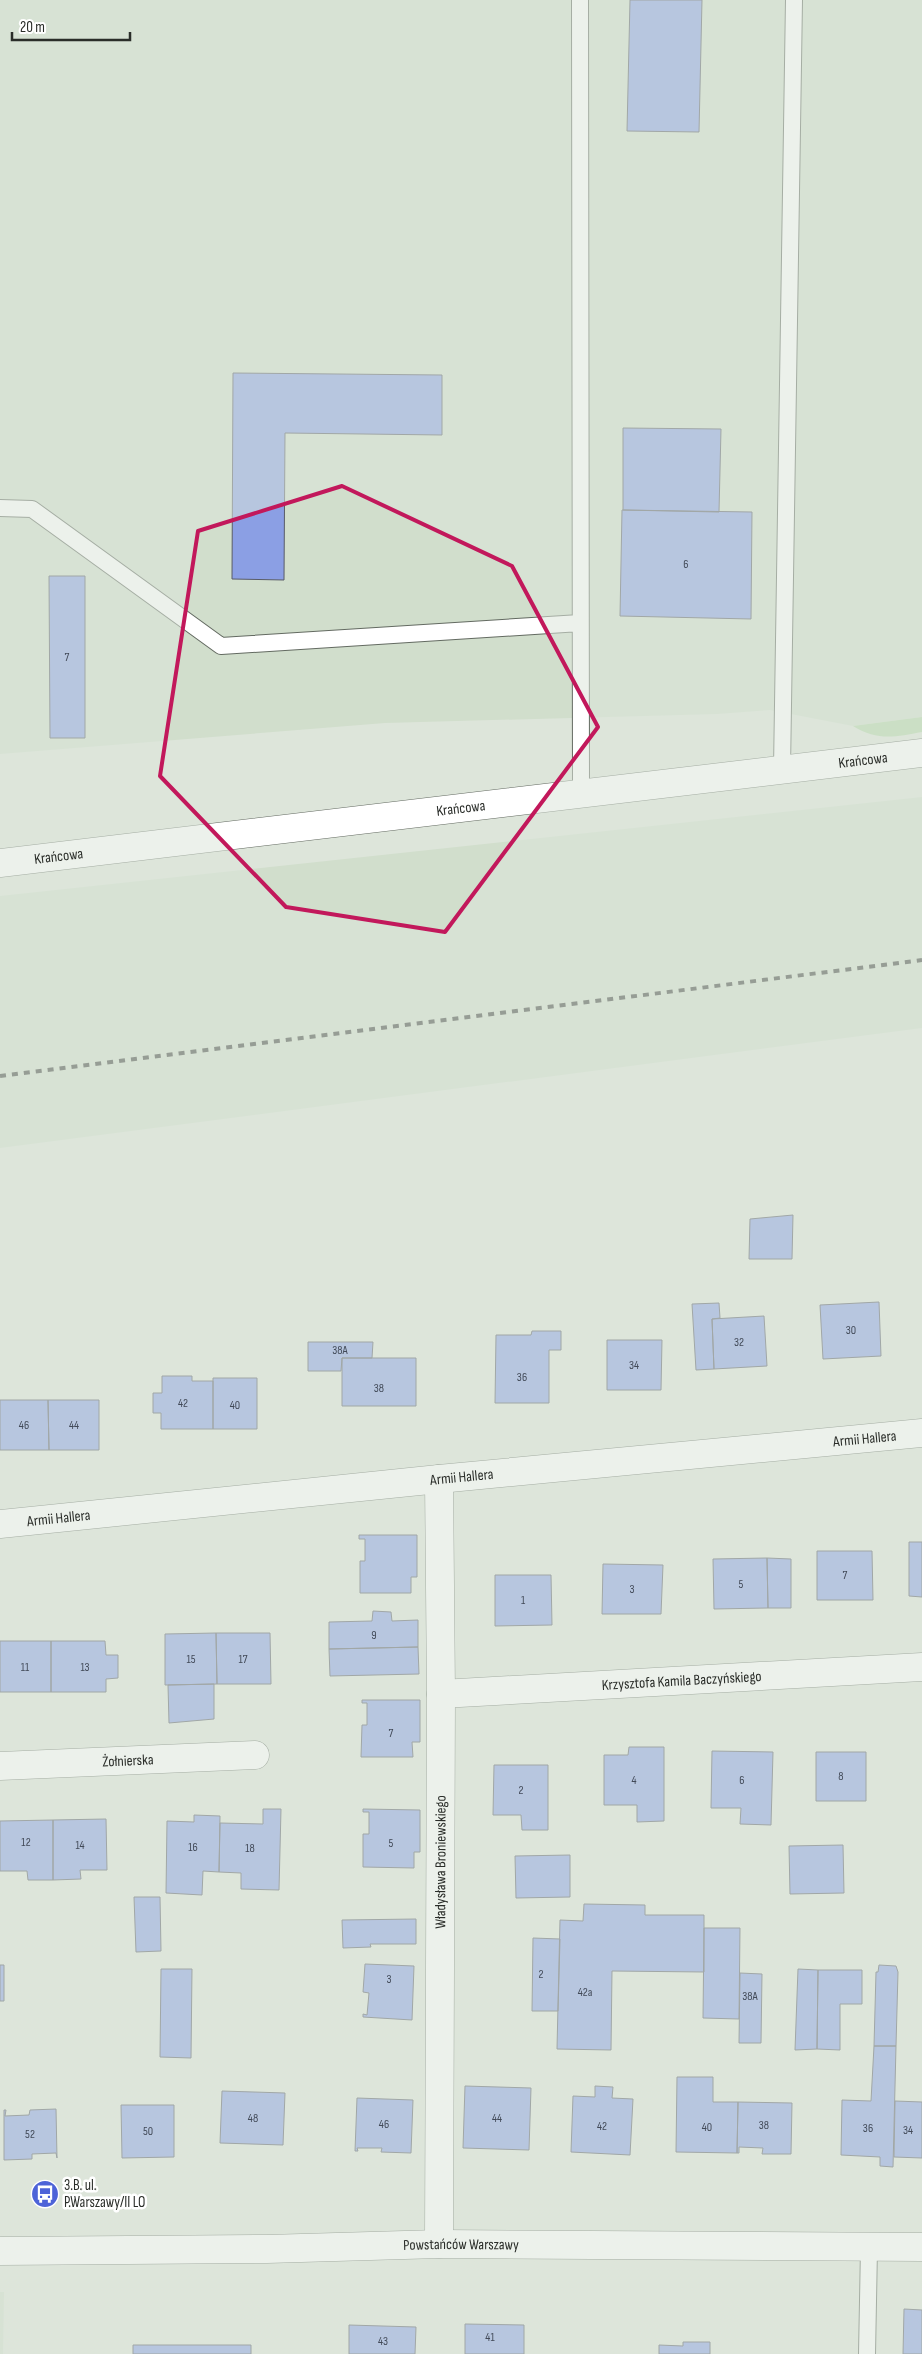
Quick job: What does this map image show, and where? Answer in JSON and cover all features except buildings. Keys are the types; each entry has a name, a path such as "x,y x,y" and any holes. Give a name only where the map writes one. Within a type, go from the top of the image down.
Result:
{"street":[{"name":"Krańcowa","path":"0,863 922,752"},
{"name":"Armii Hallera","path":"0,1524 439,1479 922,1433"},
{"name":"Władysława Broniewskiego","path":"439,1479 441,1694 439,2244"},
{"name":"Krzysztofa Kamila Baczyńskiego","path":"441,1694 922,1667"},
{"name":"Żołnierska","path":"0,1766 255,1755"},
{"name":"Powstańców Warszawy","path":"0,2250 267,2249 439,2244 922,2247"}],"lane":[{"path":"580,0 581,793"},
{"path":"782,768 794,0"},
{"path":"0,508 32,509 221,646 580,623"},
{"path":"867,2354 869,2248"}],"highlighted area":[{"path":"342,486 512,566 598,727 445,932 286,907 160,776 198,531"}],"shaded area":[{"path":"0,0 922,0 922,717 853,726 770,710 717,714 385,723 0,754"},
{"path":"922,797 922,1028 0,1148 0,896"},
{"path":"0,2292 4,2292 3,2354 0,2354"}],"green space":[{"path":"922,717 922,732 903,735 878,736 853,726"}],"railway":[{"path":"0,1076 922,960"}],"place":[{"name":"3.B. ul. P.Warszawy/II LO","path":"45,2194"}]}
